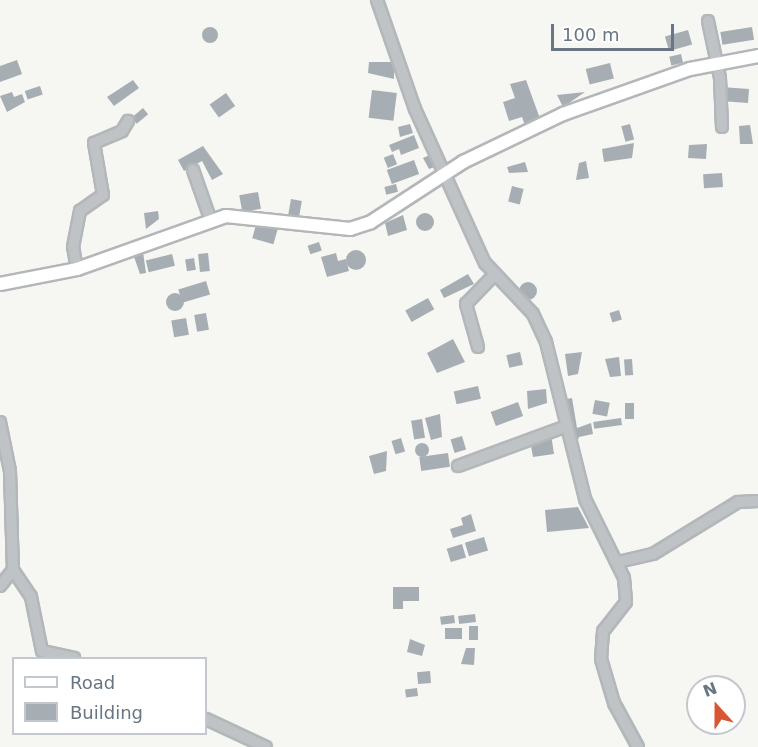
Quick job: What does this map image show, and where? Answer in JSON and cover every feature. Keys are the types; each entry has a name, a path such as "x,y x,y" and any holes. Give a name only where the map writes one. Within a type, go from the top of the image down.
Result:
{"main road":[{"path":"0,284 77,269 211,221 252,216 342,231 371,222 442,174 563,114 717,62 758,56"}],"street":[{"path":"377,0 442,174 494,275 541,327 585,499 618,562 626,602 603,631 601,659 614,703 638,747"},
{"path":"708,21 717,62 722,128"},
{"path":"77,269 73,247 80,211 103,195 94,143 123,131 128,121"},
{"path":"193,170 211,221"},
{"path":"478,347 466,304 494,275"},
{"path":"0,422 10,462 13,570 31,597 42,651 69,657"},
{"path":"458,465 567,426"},
{"path":"618,562 652,554 738,502 758,501"},
{"path":"0,586 13,570"},
{"path":"207,719 266,747"}],"building":[{"path":"210,27 216,29 218,35 216,41 210,43 204,41 202,35 204,29"},
{"path":"752,27 754,40 722,45 720,32"},
{"path":"688,30 692,44 669,51 665,37"},
{"path":"681,54 683,63 671,65 669,57"},
{"path":"17,60 22,74 0,82 0,66"},
{"path":"369,62 394,62 394,79 368,73"},
{"path":"610,63 614,79 590,85 586,69"},
{"path":"133,80 139,88 114,106 107,97"},
{"path":"526,80 542,124 526,128 522,117 509,121 503,102 515,98 510,84"},
{"path":"40,86 43,95 28,100 25,91"},
{"path":"725,87 749,89 748,103 724,101"},
{"path":"372,90 397,93 393,121 369,118"},
{"path":"12,92 14,97 22,94 25,102 7,112 0,96"},
{"path":"585,92 563,107 557,95"},
{"path":"226,93 235,106 219,118 210,104"},
{"path":"143,108 148,114 137,124 132,118"},
{"path":"410,124 413,133 400,137 398,127"},
{"path":"630,124 634,139 625,142 621,126"},
{"path":"750,125 753,144 740,144 739,126"},
{"path":"414,135 419,148 401,155 399,149 392,152 389,145"},
{"path":"634,143 632,158 604,162 602,149"},
{"path":"707,144 706,159 688,158 689,145"},
{"path":"203,146 223,174 212,180 202,161 184,171 178,160"},
{"path":"393,154 397,164 388,168 384,158"},
{"path":"432,154 437,166 429,169 423,158"},
{"path":"414,160 419,174 392,184 387,170"},
{"path":"586,161 589,178 576,180 579,163"},
{"path":"525,162 528,172 509,173 507,167"},
{"path":"722,173 723,187 704,188 703,174"},
{"path":"396,184 398,192 386,195 384,187"},
{"path":"512,186 524,189 520,204 508,202"},
{"path":"258,192 261,209 242,212 239,195"},
{"path":"291,199 302,201 299,218 288,216"},
{"path":"158,211 159,219 146,229 144,213"},
{"path":"421,213 429,213 434,218 432,229 421,231 416,226 416,218"},
{"path":"403,215 407,230 388,236 385,223"},
{"path":"258,218 279,224 273,244 252,238"},
{"path":"319,242 322,251 310,254 308,246"},
{"path":"356,250 363,253 366,260 363,267 356,270 349,267 346,260 349,253"},
{"path":"143,252 146,273 140,274 133,254"},
{"path":"208,253 210,271 200,272 198,254"},
{"path":"336,253 338,261 346,259 349,271 327,277 321,257"},
{"path":"172,254 175,266 149,272 146,261"},
{"path":"194,258 196,270 187,271 185,259"},
{"path":"468,274 474,284 444,298 440,290"},
{"path":"206,281 210,294 182,303 178,289"},
{"path":"528,282 534,285 537,291 534,297 528,300 522,297 519,291 522,285"},
{"path":"175,293 181,296 184,302 181,308 175,311 169,308 166,302 169,296"},
{"path":"428,298 434,309 412,322 405,311"},
{"path":"619,310 622,320 612,322 609,313"},
{"path":"206,313 209,330 197,332 194,315"},
{"path":"186,318 189,335 174,337 171,321"},
{"path":"453,339 465,362 437,373 427,353"},
{"path":"520,352 523,365 509,368 506,355"},
{"path":"582,352 578,374 568,376 565,354"},
{"path":"619,357 621,376 610,377 605,359"},
{"path":"632,359 633,375 625,376 624,360"},
{"path":"478,386 481,399 457,404 454,392"},
{"path":"546,389 547,403 528,409 527,391"},
{"path":"572,398 577,428 591,423 593,434 579,437 576,446 566,445 557,401"},
{"path":"595,400 610,403 607,417 592,414"},
{"path":"518,402 523,416 496,426 491,412"},
{"path":"625,403 634,403 634,419 625,419"},
{"path":"440,414 442,437 431,440 425,418"},
{"path":"621,418 622,425 594,429 593,422"},
{"path":"422,419 425,438 414,439 411,421"},
{"path":"551,434 554,454 533,457 530,441"},
{"path":"462,436 466,449 455,453 451,440"},
{"path":"401,438 405,451 396,454 391,441"},
{"path":"422,443 427,445 429,450 427,455 422,457 417,455 415,450 417,445"},
{"path":"387,451 386,471 374,474 369,456"},
{"path":"448,453 450,467 421,471 419,457"},
{"path":"578,507 589,528 547,532 545,510"},
{"path":"471,514 476,531 453,538 450,529 463,525 461,518"},
{"path":"484,537 488,550 469,556 465,543"},
{"path":"462,544 466,557 451,562 447,549"},
{"path":"393,587 419,587 419,601 403,601 403,609 393,609"},
{"path":"475,614 476,622 459,624 458,616"},
{"path":"454,615 455,623 441,625 440,617"},
{"path":"469,626 478,626 478,640 469,640"},
{"path":"445,628 462,628 462,639 445,639"},
{"path":"410,639 425,645 422,656 407,652"},
{"path":"466,648 475,648 474,665 461,664"},
{"path":"430,671 431,683 418,684 417,672"},
{"path":"417,688 418,696 406,697 405,689"}]}
